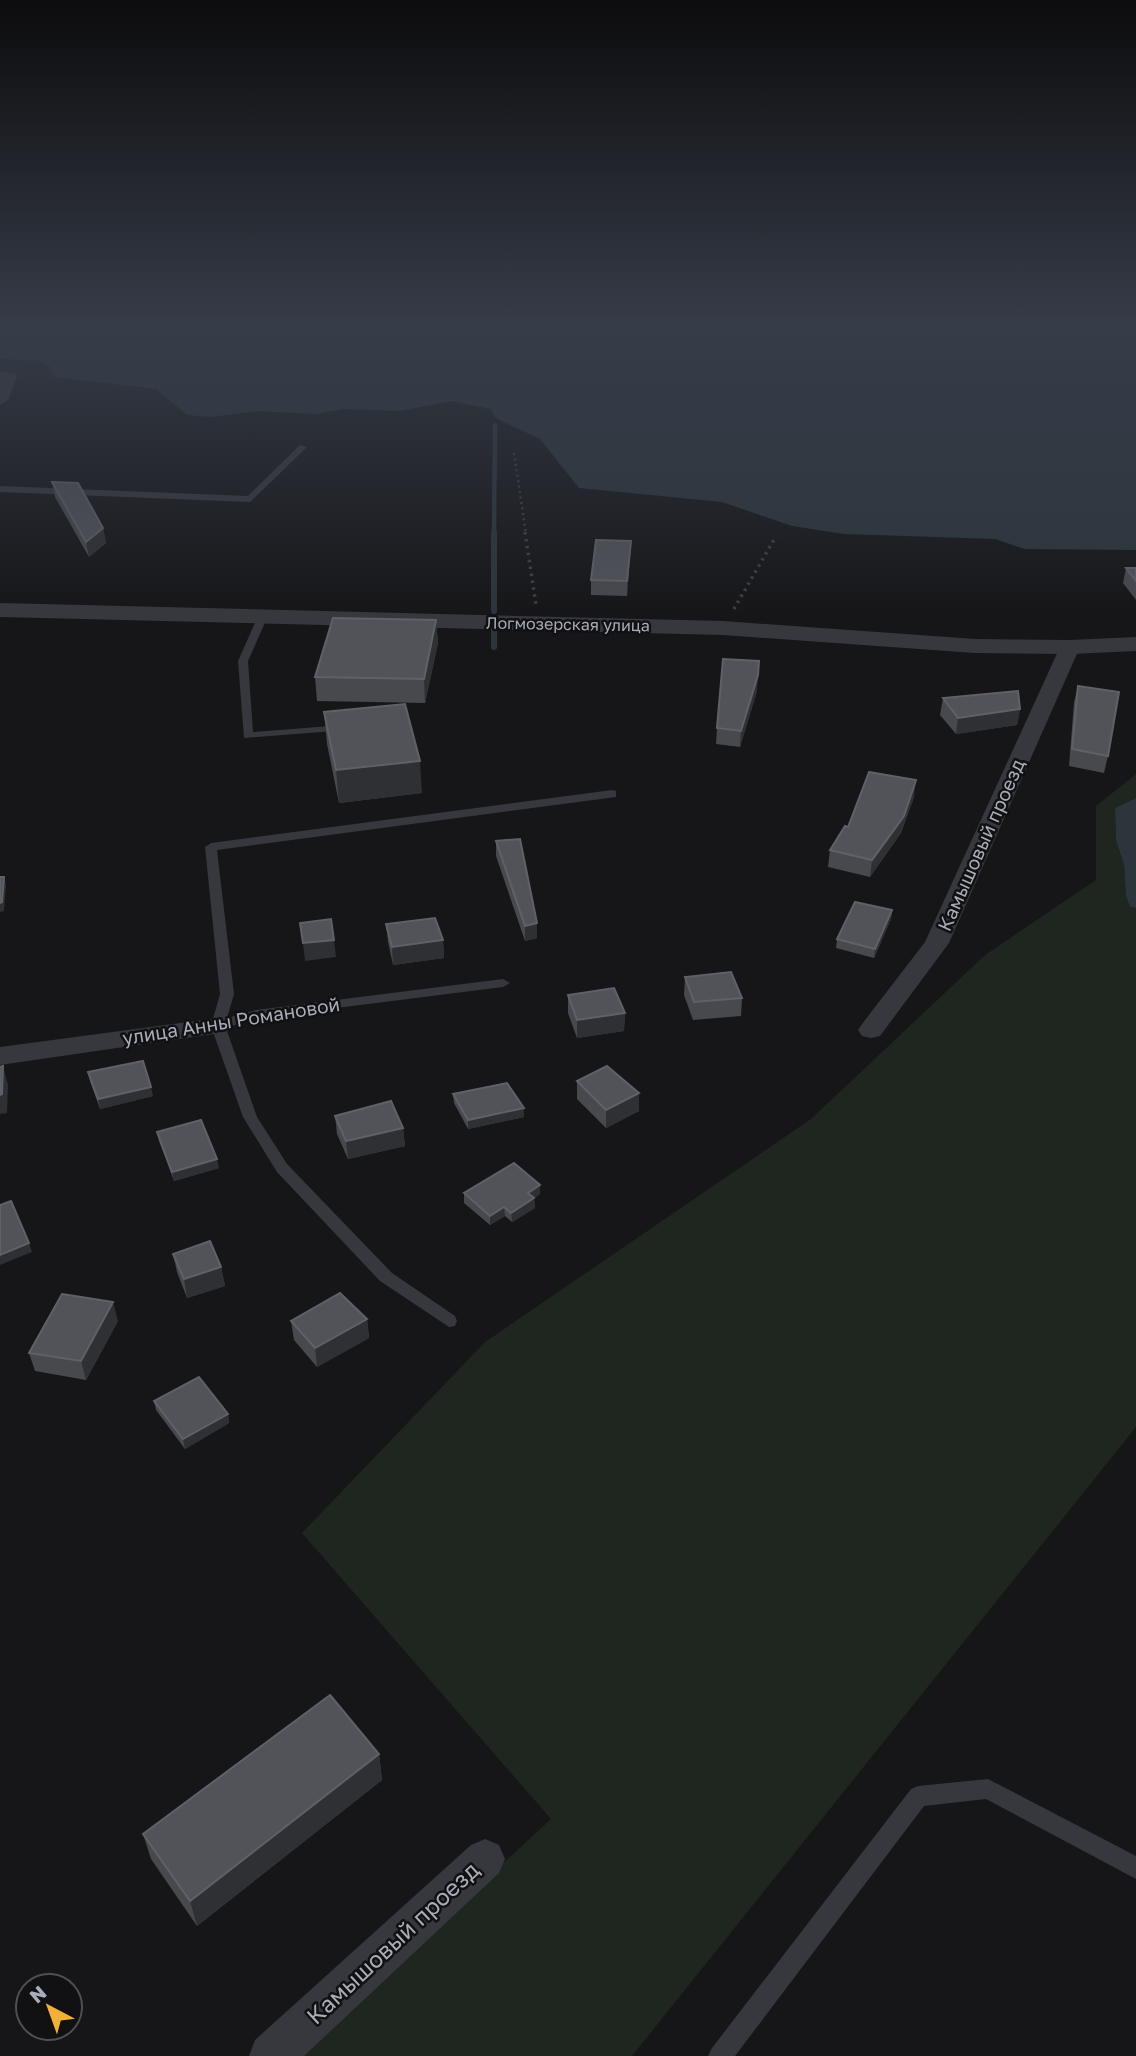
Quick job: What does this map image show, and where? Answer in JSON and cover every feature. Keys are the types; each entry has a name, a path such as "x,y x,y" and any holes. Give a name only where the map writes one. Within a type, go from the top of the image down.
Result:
{"street":[{"name":"Логмозерская улица","path":"0,610 723,628 975,646 1070,647 1136,644"},
{"name":"Камышовый проезд","path":"871,1030 937,943 1070,647"},
{"name":"улица Анны Романовой","path":"0,1056 218,1026"},
{"name":"Камышовый проезд","path":"271,2056 485,1859"}],"lane":[{"path":"0,489 250,499 303,447"},
{"path":"263,616 243,661 248,736 352,727"},
{"path":"449,1321 386,1277 282,1168 250,1117 218,1026 228,994 211,846 612,794"},
{"name":"улица Анны Романовой","path":"218,1026 256,1014 503,983"},
{"path":"720,2056 918,1796 988,1789 1136,1868"}],"path":[{"path":"514,453 539,624"},
{"path":"723,628 776,536"}],"shaded area":[{"path":"506,423 1136,423 1136,550 1025,549 995,539 844,534 792,526 722,502 579,488 540,439"},
{"path":"1136,774 1136,798 1115,808 1116,840 1124,865 1126,896 1130,907 1136,908 1136,1427 632,2056 294,2056 551,1819 302,1533 485,1342 811,1119 985,955 1096,880 1096,806"},
{"path":"1136,798 1136,908 1130,907 1126,896 1124,865 1116,840 1115,808"}],"building":[{"path":"52,482 78,483 103,528 86,542"},
{"path":"596,540 631,541 627,581 591,580"},
{"path":"1126,568 1136,568 1136,581"},
{"path":"333,618 436,620 424,679 315,677"},
{"path":"723,659 759,661 758,675 741,731 717,728"},
{"path":"1078,686 1119,692 1108,756 1072,749"},
{"path":"1018,691 1020,709 958,718 943,698"},
{"path":"405,704 420,761 336,770 324,712"},
{"path":"869,772 916,780 904,816 872,860 830,850 845,826 848,827"},
{"path":"520,839 537,923 525,926 496,841"},
{"path":"0,877 4,877 0,903"},
{"path":"855,902 892,910 875,949 837,939"},
{"path":"435,918 443,940 392,947 386,924"},
{"path":"331,919 334,940 303,943 300,923"},
{"path":"731,972 742,998 694,1002 685,977"},
{"path":"614,988 625,1013 577,1020 568,995"},
{"path":"143,1061 151,1087 98,1099 88,1072"},
{"path":"3,1066 2,1094 0,1095 0,1067"},
{"path":"607,1066 639,1093 606,1110 577,1081"},
{"path":"507,1083 524,1108 468,1120 453,1094"},
{"path":"391,1101 403,1128 346,1141 335,1116"},
{"path":"201,1120 217,1159 172,1172 157,1132"},
{"path":"514,1163 540,1185 528,1193 534,1198 511,1213 504,1207 490,1216 464,1193"},
{"path":"11,1201 29,1243 0,1255 0,1205"},
{"path":"210,1241 221,1267 184,1279 173,1254"},
{"path":"340,1293 367,1319 315,1348 291,1321"},
{"path":"62,1294 113,1302 81,1361 29,1353"},
{"path":"199,1377 228,1414 183,1439 154,1401"},
{"path":"330,1695 379,1754 190,1901 143,1834"}],"waterway":[{"path":"494,534 495,425"},
{"path":"494,534 494,611"},
{"path":"494,625 494,647"}]}
